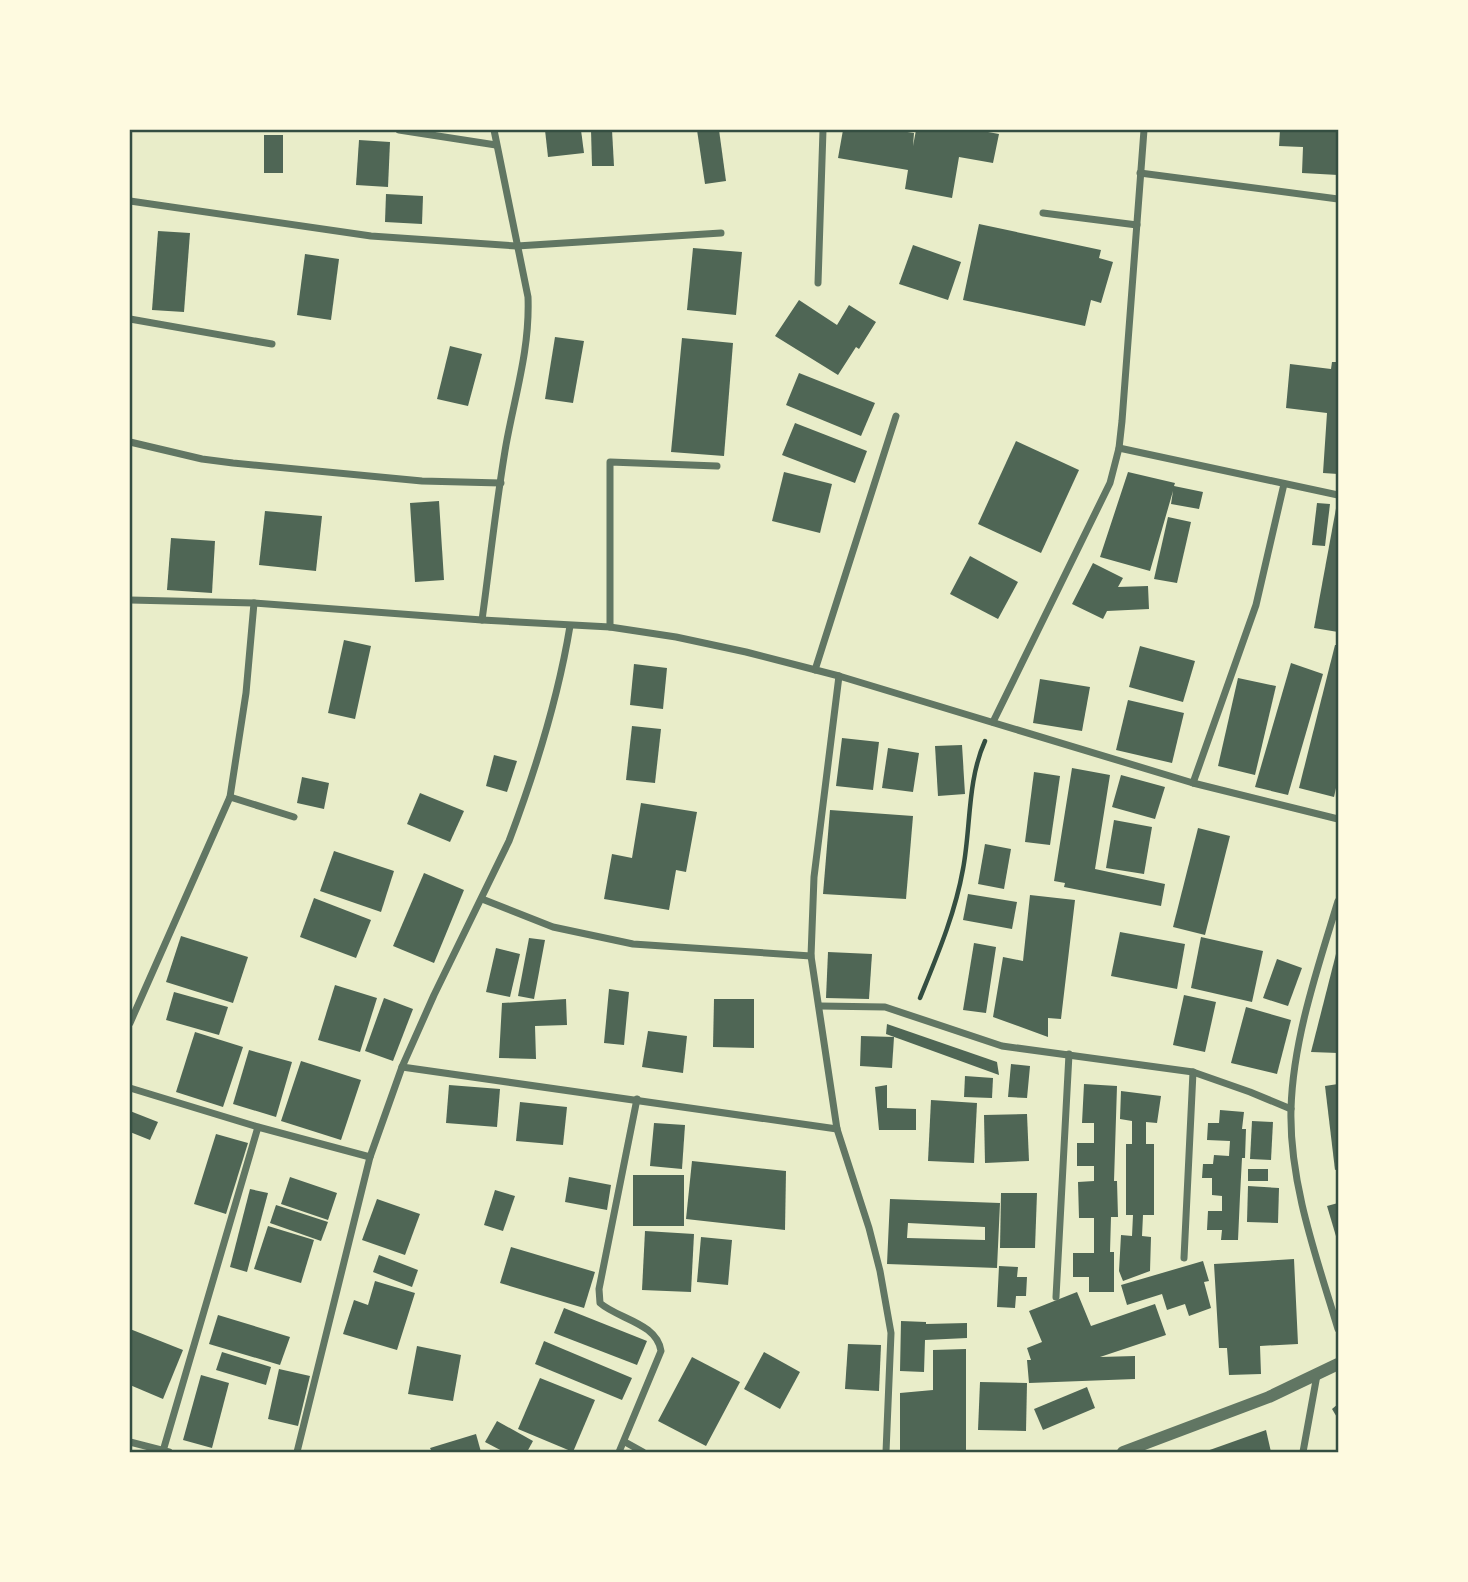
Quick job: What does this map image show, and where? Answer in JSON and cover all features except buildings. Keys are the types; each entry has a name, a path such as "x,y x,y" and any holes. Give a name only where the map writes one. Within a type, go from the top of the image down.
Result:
{"street":[{"path":"399,130 496,145"},
{"path":"482,620 500,484 528,341 528,298 494,130"},
{"path":"818,283 823,130"},
{"path":"993,722 1106,493 1119,448 1144,130"},
{"path":"1140,173 1339,199"},
{"path":"130,201 371,236 517,246 721,233"},
{"path":"1043,213 1137,225"},
{"path":"130,319 272,344"},
{"path":"815,670 896,416"},
{"path":"130,442 202,459 233,463 409,480 500,484"},
{"path":"1119,448 1339,495"},
{"path":"610,627 610,461 717,466"},
{"path":"1193,783 1256,605 1284,484"},
{"path":"130,600 254,603 610,627 710,643 839,676 1193,783 1339,819"},
{"path":"130,1023 230,797 246,693 254,603"},
{"path":"297,1452 370,1157 402,1068 434,995 509,841 525,797 563,666 570,626"},
{"path":"839,676 814,877 811,956 837,1129 869,1228 891,1333 886,1452"},
{"path":"230,797 294,817"},
{"path":"482,899 553,926 633,944 811,956"},
{"path":"1339,901 1308,1009 1291,1109 1299,1187 1339,1329"},
{"path":"820,1006 885,1007 1002,1046 1193,1072 1291,1109"},
{"path":"1056,1297 1069,1054"},
{"path":"402,1068 837,1129"},
{"path":"1184,1258 1193,1072"},
{"path":"130,1088 258,1127 370,1157"},
{"path":"619,1452 661,1351 660,1342 650,1332 609,1311 600,1303 599,1289 637,1099"},
{"path":"130,1442 166,1452 258,1127"},
{"path":"1123,1452 1247,1406 1339,1364"},
{"path":"1303,1452 1317,1375"},
{"path":"625,1442 643,1452"}],"path":[{"path":"913,1016 958,899 978,755 993,722"}]}
